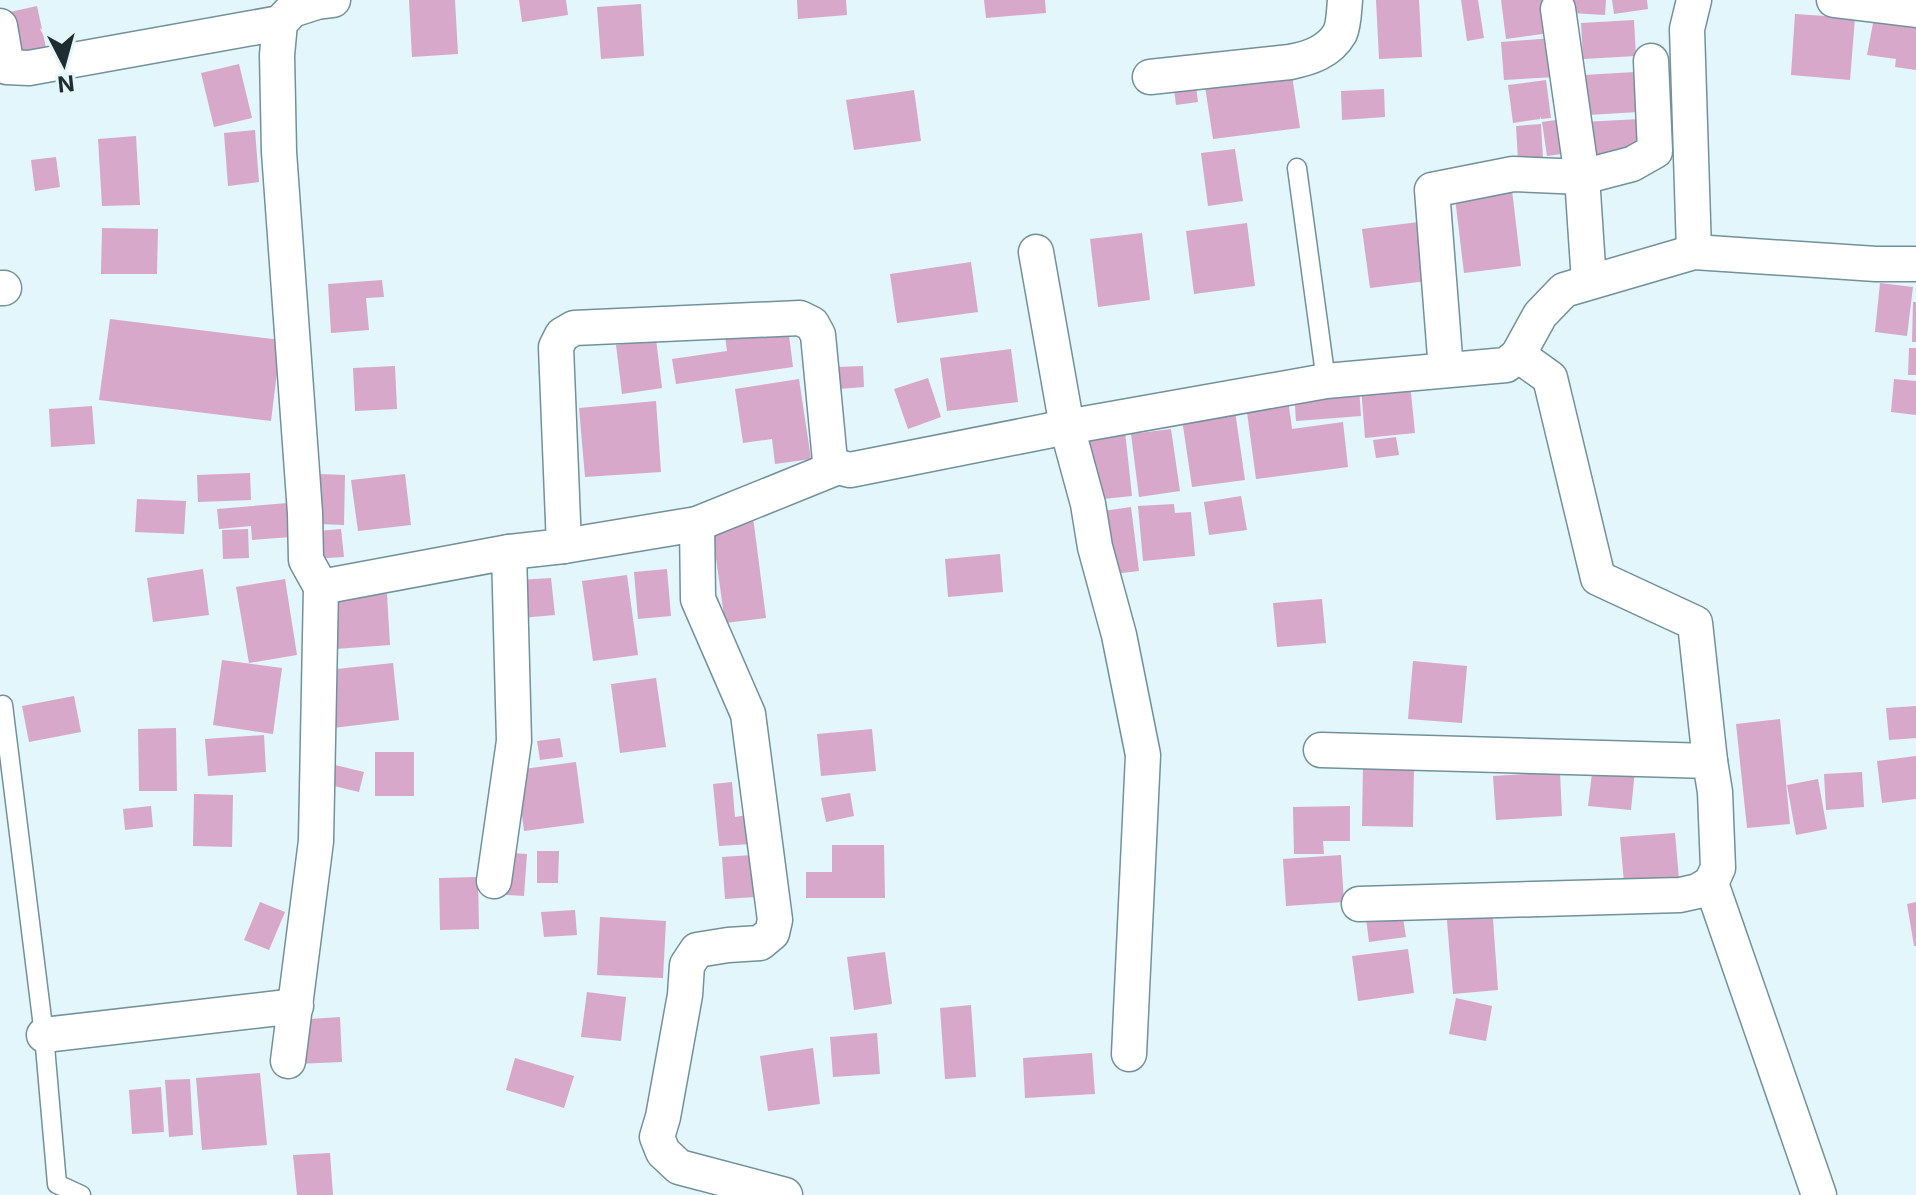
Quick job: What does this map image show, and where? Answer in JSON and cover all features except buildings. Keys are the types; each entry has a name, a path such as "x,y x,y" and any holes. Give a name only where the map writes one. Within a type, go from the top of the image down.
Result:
{"street":[{"path":"0,26 7,67 29,68 280,23 292,10 333,0"},
{"path":"1150,77 1312,58 1341,31 1345,0"},
{"path":"1694,0 1687,29 1694,252"},
{"path":"1834,0 1916,10"},
{"path":"1558,9 1582,177 1589,282"},
{"path":"280,23 277,55 279,152 306,560 321,587 316,841 288,1061"},
{"path":"1446,370 1432,190 1513,174 1582,177 1632,164 1655,151 1651,61"},
{"path":"1036,252 1067,427 1119,635 1143,755 1129,1054"},
{"path":"564,546 556,347 562,335 574,328 800,318 812,324 818,335 830,461 850,470 1326,381 1506,365 1518,355 1540,315 1564,290 1694,252 1916,264"},
{"path":"1359,904 1680,895 1698,891 1711,883 1718,868 1715,792 1695,623 1598,578 1550,378 1518,355"},
{"path":"321,587 509,552 697,524 838,467"},
{"path":"697,524 698,599 748,714 775,920 772,933 760,943 697,950 687,965 685,995 657,1137 663,1152 679,1167 785,1195"},
{"path":"494,881 514,741 509,552"},
{"path":"1321,750 1710,761"},
{"path":"1711,883 1819,1195"},
{"path":"44,1035 296,1006"}],"lane":[{"path":"1297,168 1326,381"},
{"path":"3,705 44,1035 57,1184 81,1195"}]}
